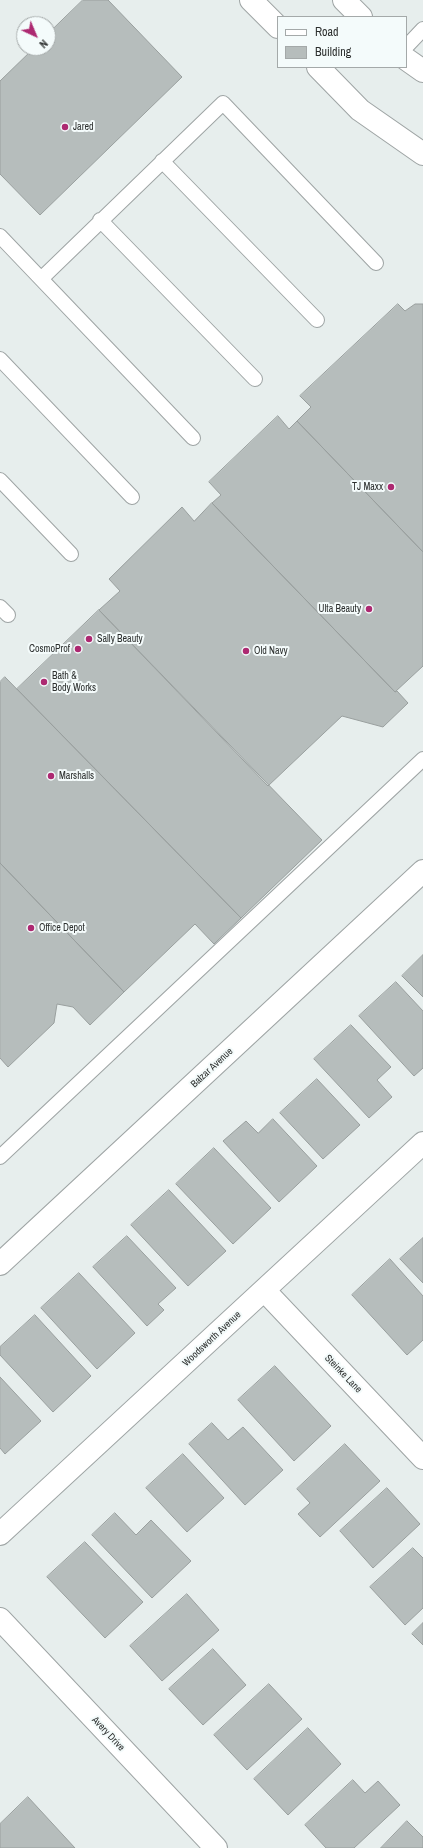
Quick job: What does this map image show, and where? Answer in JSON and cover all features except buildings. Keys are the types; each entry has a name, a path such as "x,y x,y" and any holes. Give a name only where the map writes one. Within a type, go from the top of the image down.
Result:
{"street":[{"path":"251,0 277,26"},
{"path":"344,0 360,16"},
{"path":"407,60 423,71"},
{"path":"319,68 360,110 423,154"},
{"name":"Balzar Avenue","path":"0,1264 423,871"},
{"name":"Woodsworth Avenue","path":"0,1534 423,1143"},
{"name":"Steinke Lane","path":"264,1290 423,1458"},
{"name":"Avery Drive","path":"0,1619 216,1848"}],"lane":[{"path":"407,46 423,29"},
{"path":"40,279 223,103 376,263"},
{"path":"162,161 317,320"},
{"path":"100,220 255,379"},
{"path":"0,236 193,438"},
{"path":"0,359 132,496"},
{"path":"0,480 72,554"},
{"path":"0,1157 423,759"}],"place":[{"name":"Jared","path":"65,127"},
{"name":"TJ Maxx","path":"391,487"},
{"name":"Ulta Beauty","path":"369,609"},
{"name":"Sally Beauty","path":"89,639"},
{"name":"CosmoProf","path":"78,649"},
{"name":"Old Navy","path":"246,651"},
{"name":"Bath & Body Works","path":"44,682"},
{"name":"Marshalls","path":"51,776"},
{"name":"Office Depot","path":"31,928"}]}
